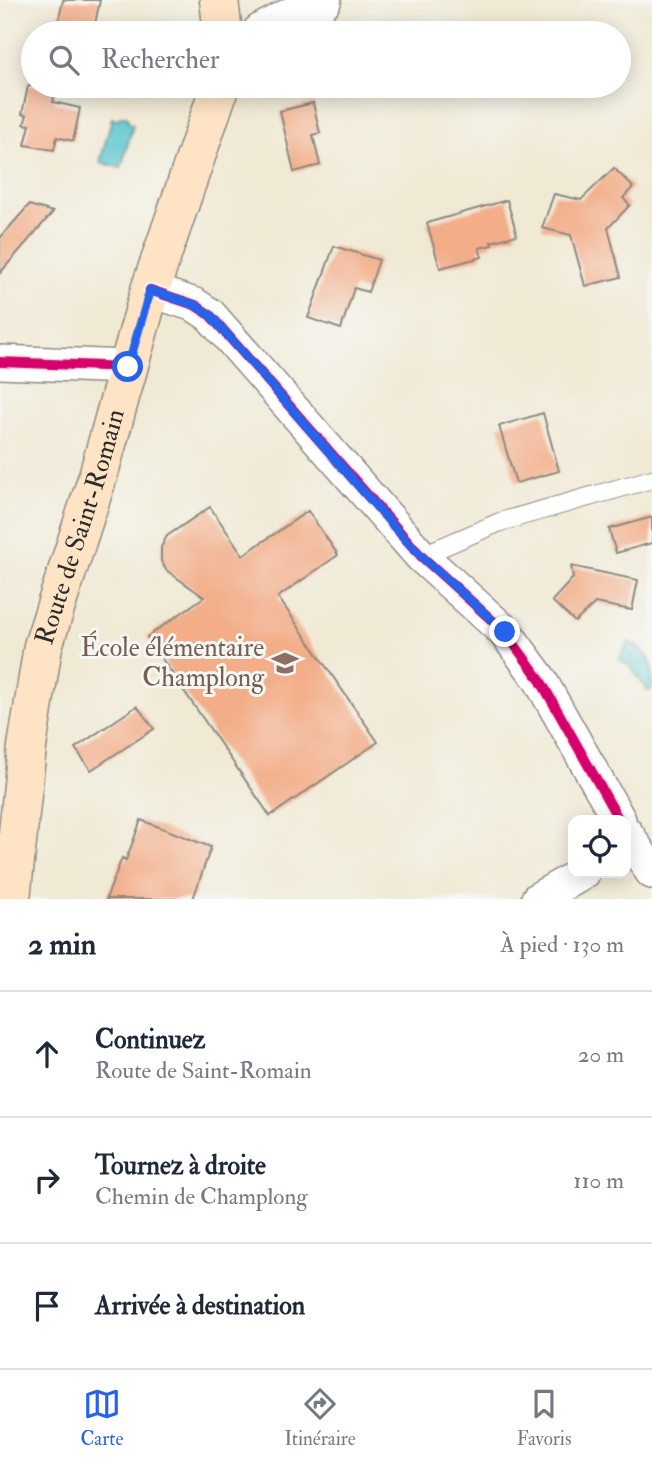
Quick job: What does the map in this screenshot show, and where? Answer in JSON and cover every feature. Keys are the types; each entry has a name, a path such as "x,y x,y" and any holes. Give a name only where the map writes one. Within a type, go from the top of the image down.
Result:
{"main road":[{"path":"219,0 222,21"},
{"name":"Route de Saint-Romain","path":"11,899 27,747 43,646 98,477 150,290 216,98"}],"street":[{"path":"283,21 321,0"},
{"path":"150,290 195,305 210,315 421,556 505,632 539,678 619,815"},
{"path":"0,362 128,367"},
{"path":"631,835 652,873"},
{"path":"538,899 574,878"}],"lane":[{"path":"421,556 500,522 652,479"}],"water":[{"path":"126,116 133,125 121,168 100,162 112,118 116,120"},
{"path":"629,642 642,650 649,660 652,689 648,691 631,667 619,659"}],"building":[{"path":"63,0 100,0 96,21 58,21"},
{"path":"25,98 54,98 53,102 80,108 73,141 57,137 54,150 25,145 30,125 24,124 27,115 22,114"},
{"path":"313,103 320,133 313,135 320,165 294,172 280,111"},
{"path":"614,168 633,187 623,198 630,205 608,228 621,277 585,286 571,235 542,228 554,194 581,200"},
{"path":"507,200 517,235 479,248 482,257 440,268 427,223"},
{"path":"29,205 53,212 0,273 0,238"},
{"path":"334,246 379,260 368,292 354,288 341,329 308,318"},
{"path":"543,413 559,471 516,483 499,426"},
{"name":"École élémentaire Champlong","path":"210,507 243,555 308,511 338,555 278,597 378,742 270,816 147,637 204,597 166,570 161,561 161,547 167,536"},
{"path":"652,517 652,543 616,553 609,529"},
{"path":"571,566 638,580 632,610 595,603 575,622 552,601 573,578"},
{"path":"137,706 154,729 91,770 75,748"},
{"path":"141,820 211,847 193,899 106,899 122,858 126,860"}],"cycle path":[{"path":"150,290 195,305 210,315 421,556 505,632 539,678 616,815"},
{"path":"0,362 128,367"}],"place":[{"name":"École élémentaire Champlong","path":"285,663"}],"route":[{"path":"128,367 150,290 195,305 210,315 421,556 505,632"}]}
